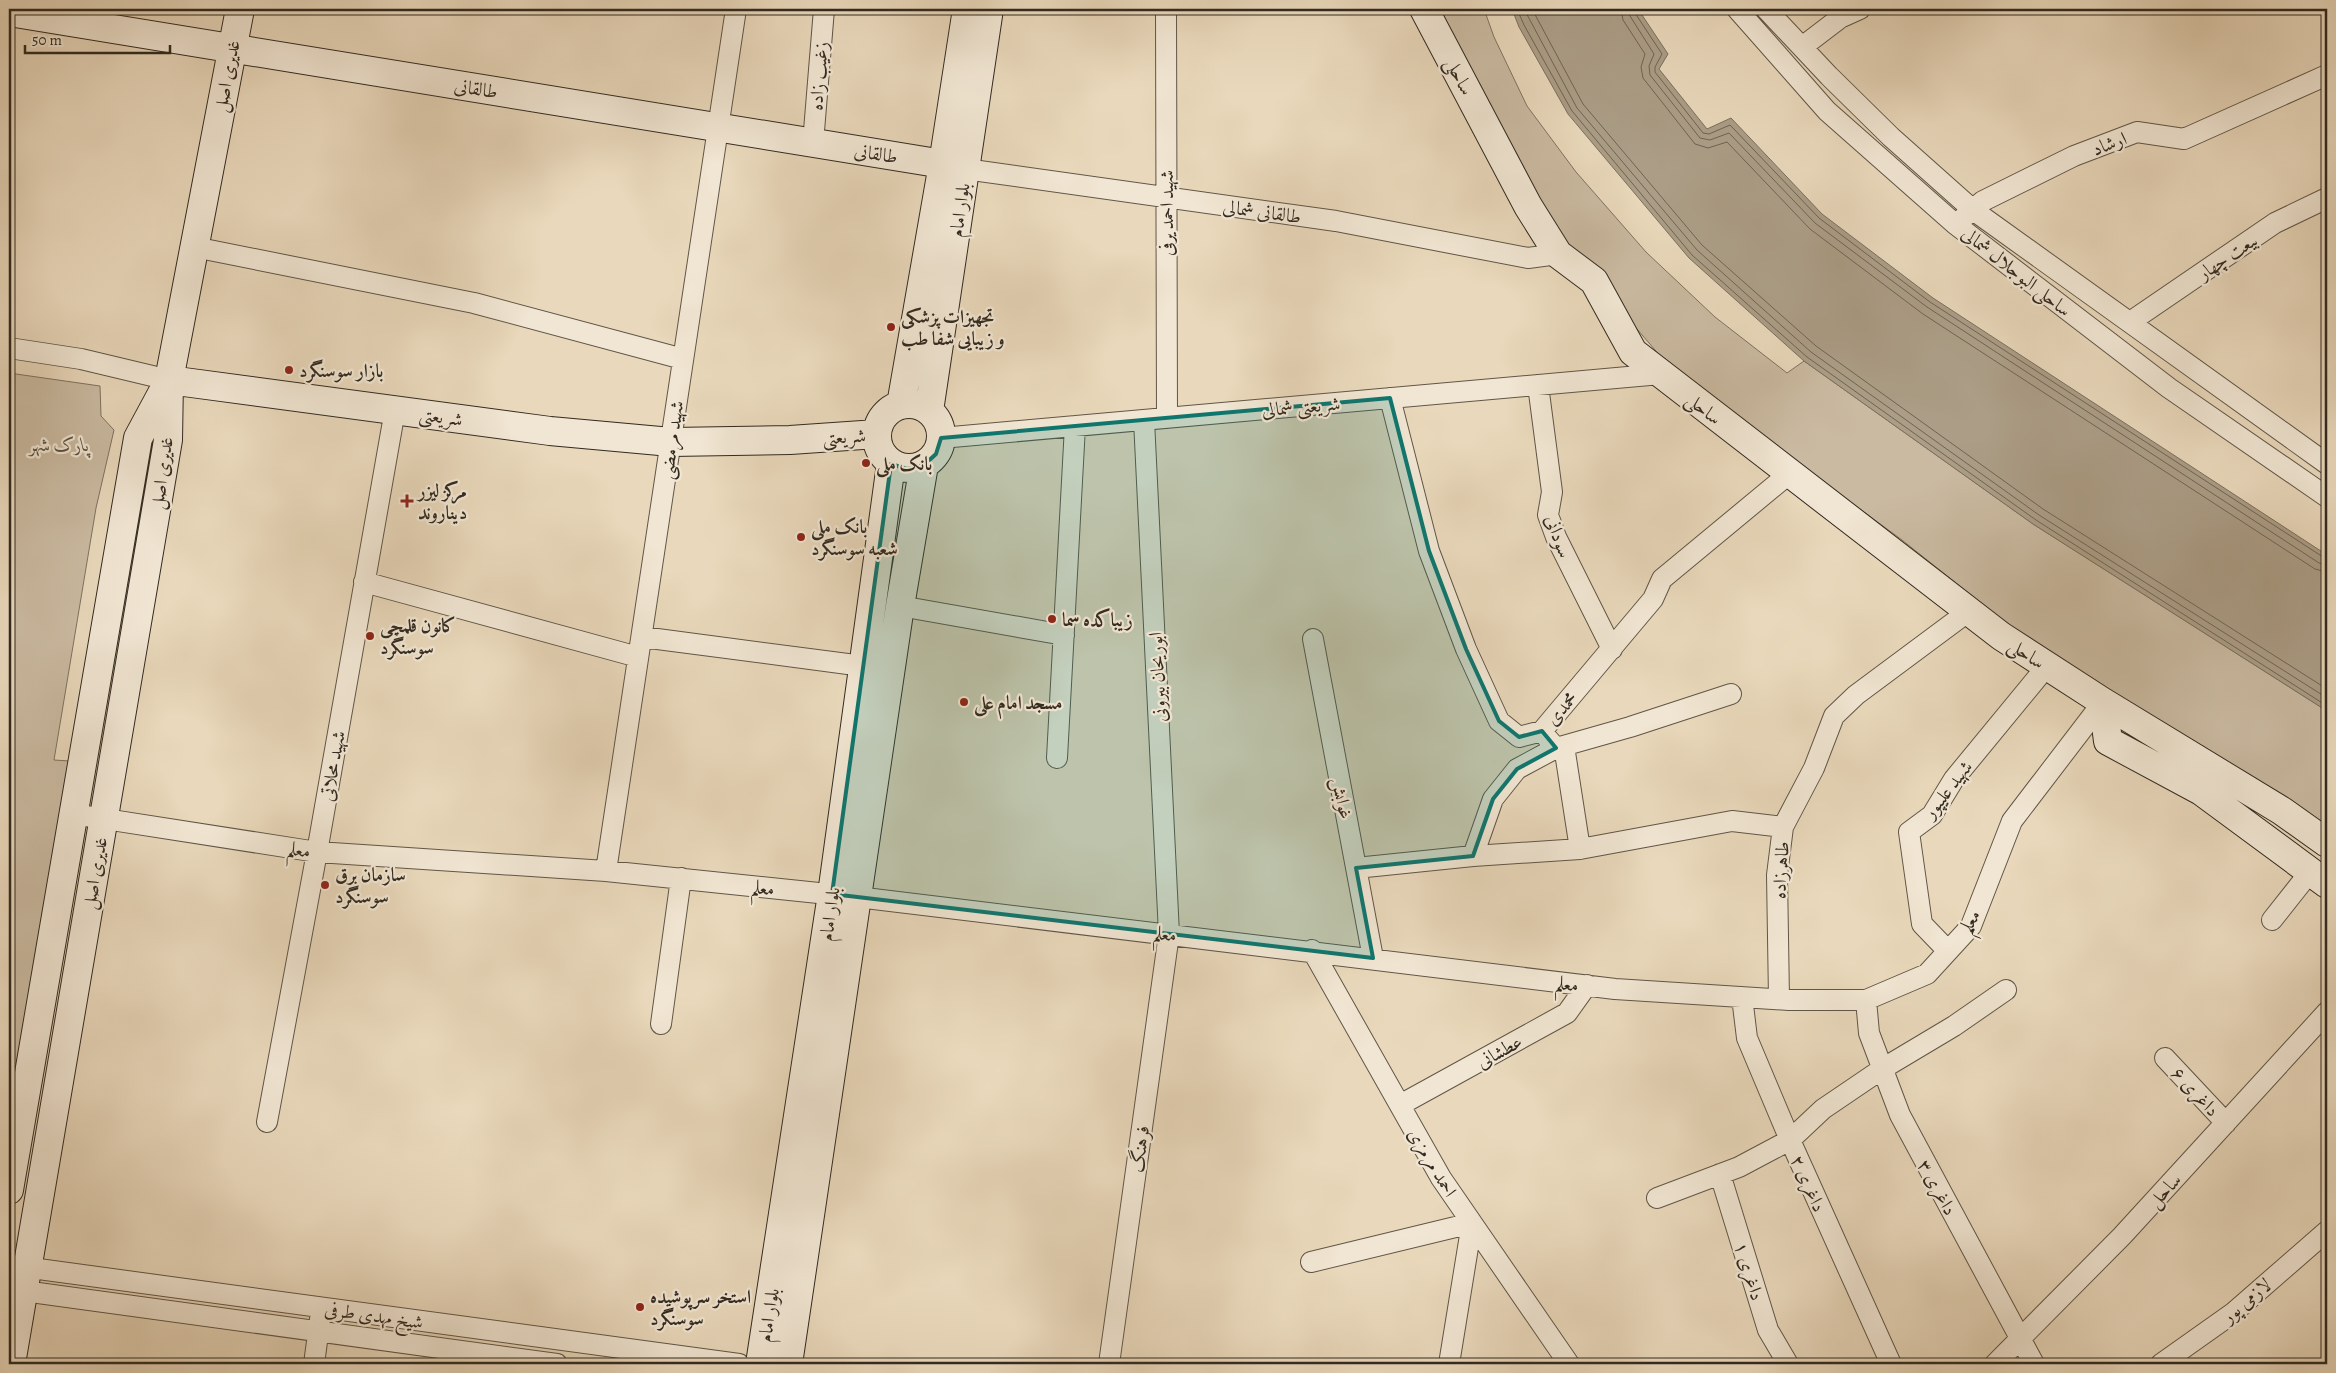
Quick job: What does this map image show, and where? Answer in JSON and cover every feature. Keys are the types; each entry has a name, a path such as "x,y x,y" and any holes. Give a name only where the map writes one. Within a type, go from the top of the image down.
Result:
{"main road":[{"name":"غدیری اصل","path":"11,1364 17,1278 103,817 168,440 169,380 240,9"},
{"name":"بلوار امام","path":"929,411 954,167 967,9"},
{"name":"بلوار امام","path":"901,405 989,9"},
{"name":"ساحلی","path":"1424,9 1528,206 1558,254 1594,281 1633,352 2001,636 2103,702 2282,811 2327,842"},
{"name":"طالقانی","path":"9,12 954,167"},
{"name":"غدیری اصل","path":"9,1190 138,438 169,380"},
{"name":"شریعتی","path":"169,380 550,431 671,442 790,440 877,434"},
{"path":"911,404 929,411 936,419 941,438 936,454 924,465 907,469 891,464 880,451 877,434 884,415 901,405 911,404"},
{"name":"بلوار امام","path":"788,1364 845,896 863,666 891,464"},
{"name":"بلوار امام","path":"760,1364 900,606 924,465"},
{"path":"2103,702 2108,740 2201,791 2319,878"}],"street":[{"name":"شهید مرمضی","path":"606,870 736,9"},
{"name":"زغیب زاده","path":"813,143 824,9"},
{"name":"شهید احمد یرفی","path":"1166,9 1167,418"},
{"name":"ساحلی البوجلال شمالی","path":"1737,9 1827,111 1956,224 2169,388 2327,497"},
{"name":"ساحلی البوجلال شمالی","path":"1766,9 1891,137 1973,210 2327,464"},
{"path":"1802,47 1840,18 1860,9"},
{"name":"ارشاد","path":"1956,224 1983,201 2074,156 2137,132 2184,140 2327,75"},
{"name":"طالقانی شمالی","path":"954,167 1336,221 1528,258 1558,254"},
{"name":"بیعت چهار","path":"2130,322 2275,223 2327,198"},
{"path":"194,247 474,303 683,359"},
{"name":"شریعتی","path":"9,348 81,359 169,380"},
{"name":"شریعتی شمالی","path":"941,438 1661,374"},
{"name":"سودانی","path":"1538,385 1552,492 1548,515 1556,537 1612,649"},
{"name":"محمدی","path":"1390,398 1429,551 1466,649 1500,721 1519,737 1542,732 1653,599 1662,579 1790,473"},
{"name":"شهید محلاتی","path":"267,1122 317,852 394,410"},
{"name":"ابوریحان بیرونی","path":"1144,420 1169,934"},
{"path":"1057,758 1075,426"},
{"path":"364,582 638,657"},
{"path":"900,606 1064,635"},
{"path":"1783,827 1814,768 1834,716 1856,695 1969,611"},
{"path":"642,637 863,666"},
{"name":"غوابش","path":"1313,639 1373,958"},
{"name":"شهید علیپور","path":"1948,951 1922,924 1909,832 1932,815 1954,779 2047,666"},
{"path":"1473,856 1493,799 1517,769 1560,747 1630,727 1731,694"},
{"name":"معلم","path":"73,814 103,817 317,852 606,870 1312,950 1587,985 1779,999 1866,1000 1927,974 1971,926 2012,821 2103,702"},
{"path":"1542,732 1560,747 1580,849"},
{"name":"طاهرزاده","path":"1356,868 1473,856 1580,849 1732,821 1783,827 1777,876 1779,999"},
{"path":"661,1024 681,878"},
{"path":"2272,920 2319,878"},
{"name":"فرهنگ","path":"1109,1364 1169,934"},
{"name":"احمد مرمزی","path":"1312,950 1441,1178 1569,1364"},
{"name":"عطشانی","path":"1400,1105 1567,1013 1587,985"},
{"path":"1657,1198 1739,1167 1790,1140 1822,1109 1882,1069 1954,1026 2006,990"},
{"name":"داغری ۲","path":"1742,997 1748,1038 1790,1140 1891,1364"},
{"name":"داغری ۳","path":"1866,1000 1869,1033 1900,1115 2022,1338 2034,1364"},
{"name":"ساحل","path":"1996,1364 2122,1236 2327,1012"},
{"name":"داغری ۶","path":"2165,1058 2226,1123"},
{"name":"داغری ۱","path":"1720,1174 1768,1330 1788,1364"},
{"path":"1311,1262 1472,1223 1449,1364"},
{"name":"لازمی پور","path":"2161,1364 2233,1313 2327,1231"},
{"name":"شیخ مهدی طرفی","path":"17,1278 321,1308 739,1364"},
{"name":"شیخ مهدی طرفی","path":"17,1278 318,1332 557,1364"},
{"path":"314,1364 321,1308"},
{"path":"452,1350 455,1326"}],"highlighted area":[{"path":"1390,398 1429,551 1466,649 1499,721 1519,737 1542,731 1556,748 1517,769 1493,799 1473,856 1356,868 1373,958 832,894 891,464 907,469 924,465 936,454 941,438"}],"green space":[{"path":"1434,9 1484,9 1494,37 1527,106 1576,172 1646,252 1715,317 1787,373 1804,361 2033,524 2327,711 2327,829 2020,634 1902,540 1674,372 1562,242"},
{"name":"پارک شهر","path":"9,373 100,386 101,416 114,430 96,508 54,760 70,761 9,1129"}],"water":[{"path":"1512,9 1638,9 1668,54 1659,69 1707,129 1731,118 1822,214 1933,298 2327,555 2327,711 2033,524 1804,361 1689,258 1568,114 1519,27"}],"place":[{"name":"تجهیزات پزشکی و زیبایی شفا طب","path":"891,327"},
{"name":"بازار سوسنگرد","path":"289,370"},
{"name":"بانک ملی","path":"866,463"},
{"name":"مرکز لیزر دیناروند","path":"407,501"},
{"name":"بانک ملی شعبه سوسنگرد","path":"801,537"},
{"name":"زیباکده سما","path":"1052,619"},
{"name":"کانون قلمچی سوسنگرد","path":"370,636"},
{"name":"مسجد امام علی","path":"964,702"},
{"name":"سازمان برق سوسنگرد","path":"325,885"},
{"name":"استخر سرپوشیده سوسنگرد","path":"640,1307"}]}
